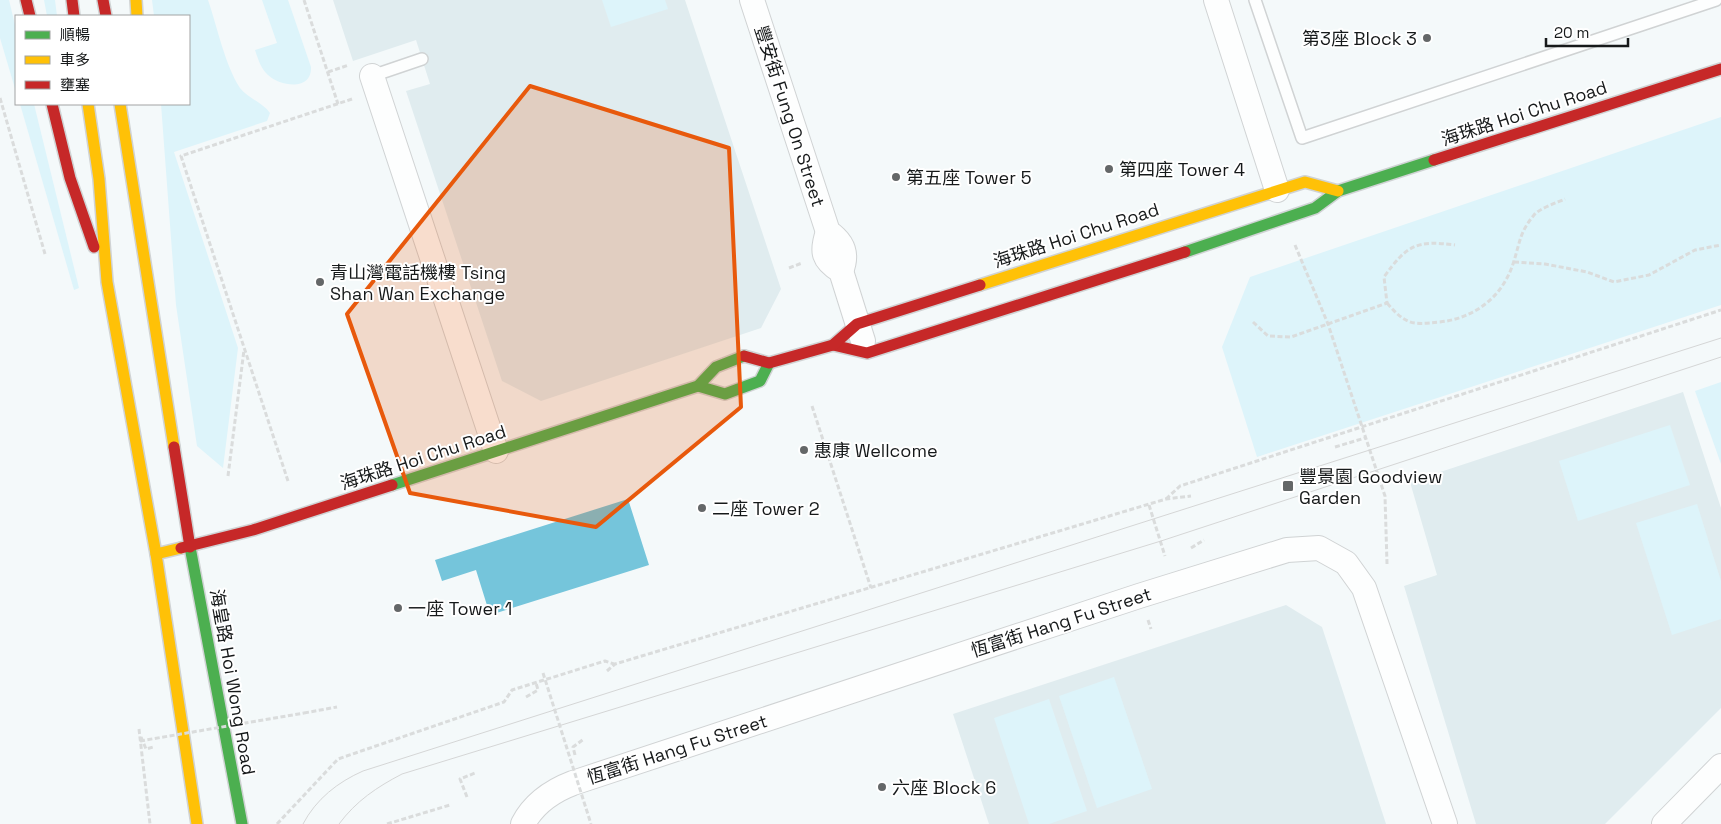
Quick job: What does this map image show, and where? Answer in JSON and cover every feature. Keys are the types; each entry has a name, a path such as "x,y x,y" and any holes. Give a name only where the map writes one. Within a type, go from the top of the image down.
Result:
{"street":[{"path":"26,0 30,15"},
{"path":"72,0 74,15"},
{"path":"103,0 106,15"},
{"path":"136,0 137,15"},
{"name":"豐安街 Fung On Street","path":"752,0 828,232 839,240 845,260 841,271 867,353"},
{"path":"1216,0 1277,190"},
{"name":"海珠路 Hoi Chu Road","path":"833,345 867,353 998,313 1286,219 1315,208 1338,191 1721,69"},
{"path":"372,76 496,452"},
{"path":"52,105 70,178 107,282"},
{"path":"88,105 99,179 107,282 156,554 197,824"},
{"path":"120,105 135,196"},
{"path":"135,196 137,131"},
{"name":"海珠路 Hoi Chu Road","path":"156,554 253,530 698,386 716,367 745,356 769,363 833,345 858,324 1277,190 1305,182 1338,191"},
{"name":"海皇路 Hoi Wong Road","path":"135,196 190,547 242,824"},
{"path":"698,386 725,394 760,381 769,363"},
{"name":"恆富街 Hang Fu Street","path":"523,824 540,802 561,787 1139,596 1287,550 1319,548 1346,563 1364,588 1444,824"},
{"path":"1664,824 1721,766"}],"lane":[{"path":"1255,0 1302,138 1716,0"},
{"path":"372,76 422,59"}],"path":[{"path":"304,0 338,104"},
{"path":"0,98 45,254"},
{"path":"288,481 181,156 356,98"},
{"path":"1455,245 1428,241 1400,254 1384,277 1387,303 1402,320 1420,324 1456,320 1488,305 1507,280 1514,262 1519,236 1536,213 1564,199"},
{"path":"1294,244 1328,324 1385,496 1387,564"},
{"path":"1514,262 1545,264 1587,272 1614,282 1649,275 1695,250 1721,244"},
{"path":"1253,322 1268,336 1291,337 1387,303"},
{"path":"1166,499 1180,486 1721,310"},
{"path":"228,476 244,347"},
{"path":"812,406 871,588"},
{"path":"1335,447 1365,438"},
{"path":"606,671 615,664 1166,499 1179,499 1191,496"},
{"path":"1148,505 1165,556"},
{"path":"1191,548 1204,540"},
{"path":"277,824 338,759 504,702 512,690 605,661 615,664"},
{"path":"544,673 591,824"},
{"path":"526,697 538,690 536,683"},
{"path":"140,741 337,707"},
{"path":"150,824 139,729 146,748 153,747"},
{"path":"575,756 573,747 584,739"},
{"path":"467,798 460,779 475,773"},
{"path":"387,824 450,805"}],"highlighted area":[{"path":"530,86 729,148 741,407 596,527 410,493 347,314"}],"shaded area":[{"path":"0,0 9,0 15,25 15,89 0,38"},
{"path":"44,0 55,0 57,15 47,15"},
{"path":"152,0 208,0 235,79 243,92 270,113 267,121 174,152 238,348 223,468 197,446 176,305 161,105 190,105 190,15 154,15"},
{"path":"262,0 288,0 311,67 307,80 295,84 280,82 266,73 260,64 255,50 277,43"},
{"path":"333,0 685,0 781,289 761,328 541,401 502,381 406,91 430,84 416,40 353,61"},
{"path":"602,0 665,0 668,9 611,27"},
{"path":"20,105 34,105 79,288 74,290"},
{"path":"1721,117 1721,305 1257,457 1222,347 1250,277"},
{"path":"1721,382 1721,464 1695,391"},
{"path":"1683,392 1721,508 1721,708 1605,824 1476,824 1404,586 1437,575 1410,482"},
{"path":"1670,425 1690,485 1578,521 1559,461"},
{"path":"1697,504 1721,581 1721,619 1672,635 1636,523"},
{"path":"1286,605 1322,627 1386,824 989,824 953,714"},
{"path":"1114,677 1152,789 1097,808 1059,696"},
{"path":"1049,699 1087,811 1049,824 1029,824 994,718"}],"water":[{"path":"628,499 649,565 490,615 476,570 442,581 435,560"}],"tram line":[{"path":"303,824 314,807 328,792 345,780 363,771 1721,338"},
{"path":"339,824 352,808 368,795 402,774 1161,541 1721,357"}],"traffic: fast":[{"path":"1185,252 1315,208 1338,191 1434,160"},
{"path":"392,485 698,386 716,367 744,356"},
{"path":"698,386 725,394 760,381 769,363"},
{"path":"190,547 242,824"}],"traffic: slow":[{"path":"136,0 137,15"},
{"path":"88,105 99,179 107,282 156,554"},
{"path":"120,105 174,447"},
{"path":"980,285 1305,182 1338,191"},
{"path":"181,548 156,554 197,824"}],"traffic: jam":[{"path":"26,0 30,15"},
{"path":"72,0 74,15"},
{"path":"103,0 106,15"},
{"path":"1434,160 1721,69"},
{"path":"52,105 70,178 94,247"},
{"path":"833,345 867,353 1185,252"},
{"path":"744,356 769,363 833,345 857,324 980,285"},
{"path":"174,447 190,547"},
{"path":"181,548 253,530 392,485"}],"place":[{"name":"第3座 Block 3","path":"1427,38"},
{"name":"第四座 Tower 4","path":"1109,169"},
{"name":"第五座 Tower 5","path":"896,177"},
{"name":"青山灣電話機樓 Tsing Shan Wan Exchange","path":"320,282"},
{"name":"惠康 Wellcome","path":"804,450"},
{"name":"豐景園 Goodview Garden","path":"1288,486"},
{"name":"二座 Tower 2","path":"702,508"},
{"name":"一座 Tower 1","path":"398,608"},
{"name":"六座 Block 6","path":"882,787"}]}
